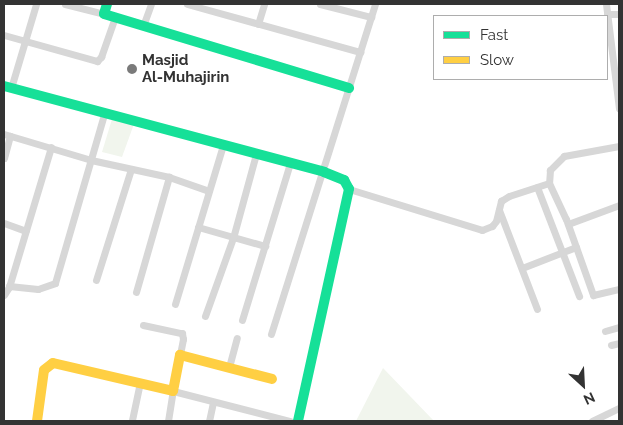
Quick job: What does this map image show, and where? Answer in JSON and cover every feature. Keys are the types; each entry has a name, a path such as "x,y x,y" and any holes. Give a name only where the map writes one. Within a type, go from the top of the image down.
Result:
{"street":[{"path":"36,4 26,42 8,87 324,172 344,180 349,189 298,421"},
{"path":"68,4 105,9 115,17 142,26 349,88"},
{"path":"142,26 151,4"},
{"path":"187,4 360,52"},
{"path":"258,24 264,4"},
{"path":"320,4 370,17"},
{"path":"271,334 324,172 375,4"},
{"path":"606,4 607,14 619,14"},
{"path":"4,35 97,62 101,57 115,17"},
{"path":"608,18 615,50 619,108"},
{"path":"9,286 38,289 55,283 104,114"},
{"path":"4,158 7,135 91,160 169,177 209,191"},
{"path":"175,304 223,145"},
{"path":"619,146 564,156 550,170 550,183 568,224 594,295 619,289"},
{"path":"4,295 9,286 51,148"},
{"path":"205,316 233,238 256,154"},
{"path":"242,320 290,163"},
{"path":"96,280 131,169"},
{"path":"136,292 169,177"},
{"path":"349,189 482,230 492,226 501,201 509,196 550,183"},
{"path":"537,187 579,296"},
{"path":"568,224 619,205"},
{"path":"499,210 537,309"},
{"path":"4,224 26,231"},
{"path":"198,227 265,246"},
{"path":"522,268 576,247"},
{"path":"143,326 182,333 183,339 168,421"},
{"path":"605,331 619,327"},
{"path":"229,367 237,338"},
{"path":"611,346 619,343"},
{"path":"180,355 272,379"},
{"path":"37,421 44,370 53,363 290,421"},
{"path":"132,420 140,383"},
{"path":"209,421 213,402"},
{"path":"592,421 604,419 619,408"}],"shaded area":[{"path":"112,119 134,124 122,157 102,152"},
{"path":"383,368 434,421 356,421"}],"traffic: fast":[{"path":"107,4 104,14 349,88"},
{"path":"4,86 324,172 344,180 349,189 298,421"}],"traffic: slow":[{"path":"37,421 44,370 53,363 173,391 180,355 272,379"}],"place":[{"name":"Masjid Al-Muhajirin","path":"132,69"}]}
